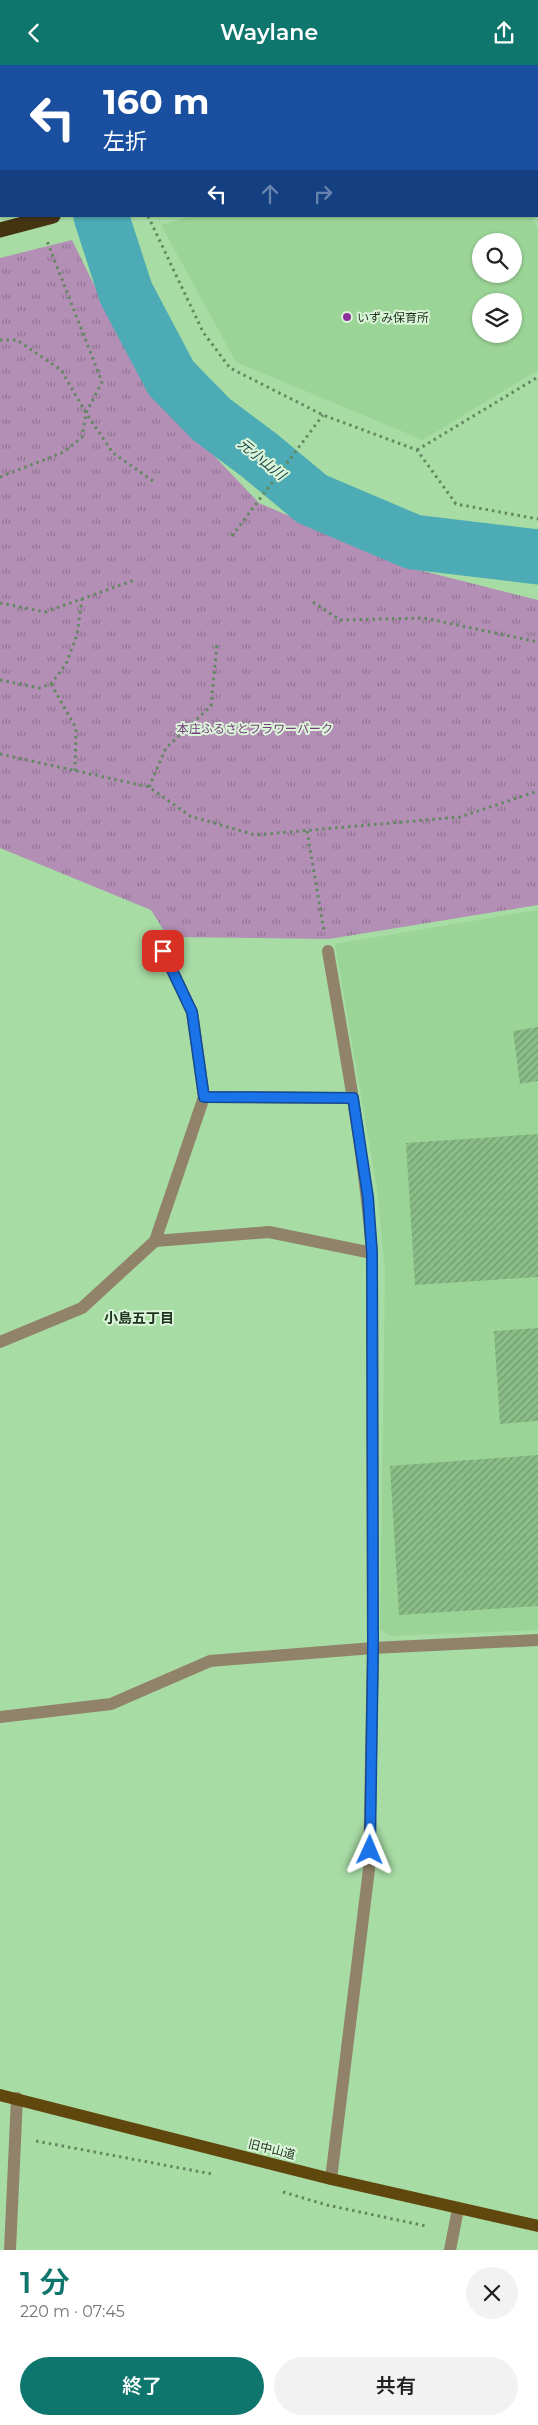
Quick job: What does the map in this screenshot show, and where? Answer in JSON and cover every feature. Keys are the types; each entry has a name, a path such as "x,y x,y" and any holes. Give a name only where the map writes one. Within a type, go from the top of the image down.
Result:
{"highway":[{"path":"0,230 45,218"}],"main road":[{"name":"旧中山道","path":"0,2095 330,2179 538,2226"}],"street":[{"path":"0,1342 82,1308 155,1241 204,1097 192,1012 163,951"},
{"path":"328,951 368,1197 372,1253 373,1648 369,1869 330,2179"},
{"path":"204,1097 353,1098"},
{"path":"155,1241 269,1233 372,1253"},
{"path":"0,1717 111,1704 210,1661 373,1648 538,1640"},
{"path":"10,2250 17,2098"},
{"path":"450,2250 458,2209"}],"path":[{"path":"148,217 203,332 230,368 323,415 417,450 456,504 538,519"},
{"path":"0,477 64,453 82,437 86,413 102,382 45,218"},
{"path":"0,340 17,340 61,370 86,413 113,453 152,481"},
{"path":"417,450 538,377"},
{"path":"232,536 323,415"},
{"path":"0,603 45,612 135,580"},
{"path":"0,680 39,688 51,684 66,664 77,635 82,599"},
{"path":"313,602 340,620 424,618 538,642"},
{"path":"149,787 166,748 211,706 217,644"},
{"path":"51,684 76,728 75,771"},
{"path":"0,754 149,787 190,816 255,835 460,817 538,791"},
{"path":"307,831 328,951"},
{"path":"27,2138 44,2143 214,2174"},
{"path":"280,2191 327,2205 428,2226"}],"shaded area":[{"name":"いずみ保育所","path":"189,217 532,217 538,228 538,370 423,440 236,362 161,225"},
{"path":"538,910 538,1630 390,1636 380,1629 385,1272 377,1189 335,944"}],"green space":[{"name":"本庄ふるさとフラワーパーク","path":"72,240 107,311 180,420 259,503 411,568 538,600 538,905 329,939 168,937 151,910 0,848 0,258"}],"building":[{"path":"538,1027 538,1081 520,1084 513,1031"},
{"path":"538,1134 538,1277 415,1285 406,1143"},
{"path":"538,1328 538,1421 500,1424 494,1331"},
{"path":"538,1455 538,1606 399,1615 390,1466"}],"waterway":[{"name":"元小山川","path":"101,217 126,293 171,378 211,419 259,455 312,499 413,542 538,557"}],"place":[{"name":"いずみ保育所","path":"347,317"}],"district":[{"name":"小島五丁目","path":"139,1318"}],"route":[{"path":"163,951 192,1012 204,1097 353,1098 368,1197 372,1253 373,1648 370,1850"}]}
